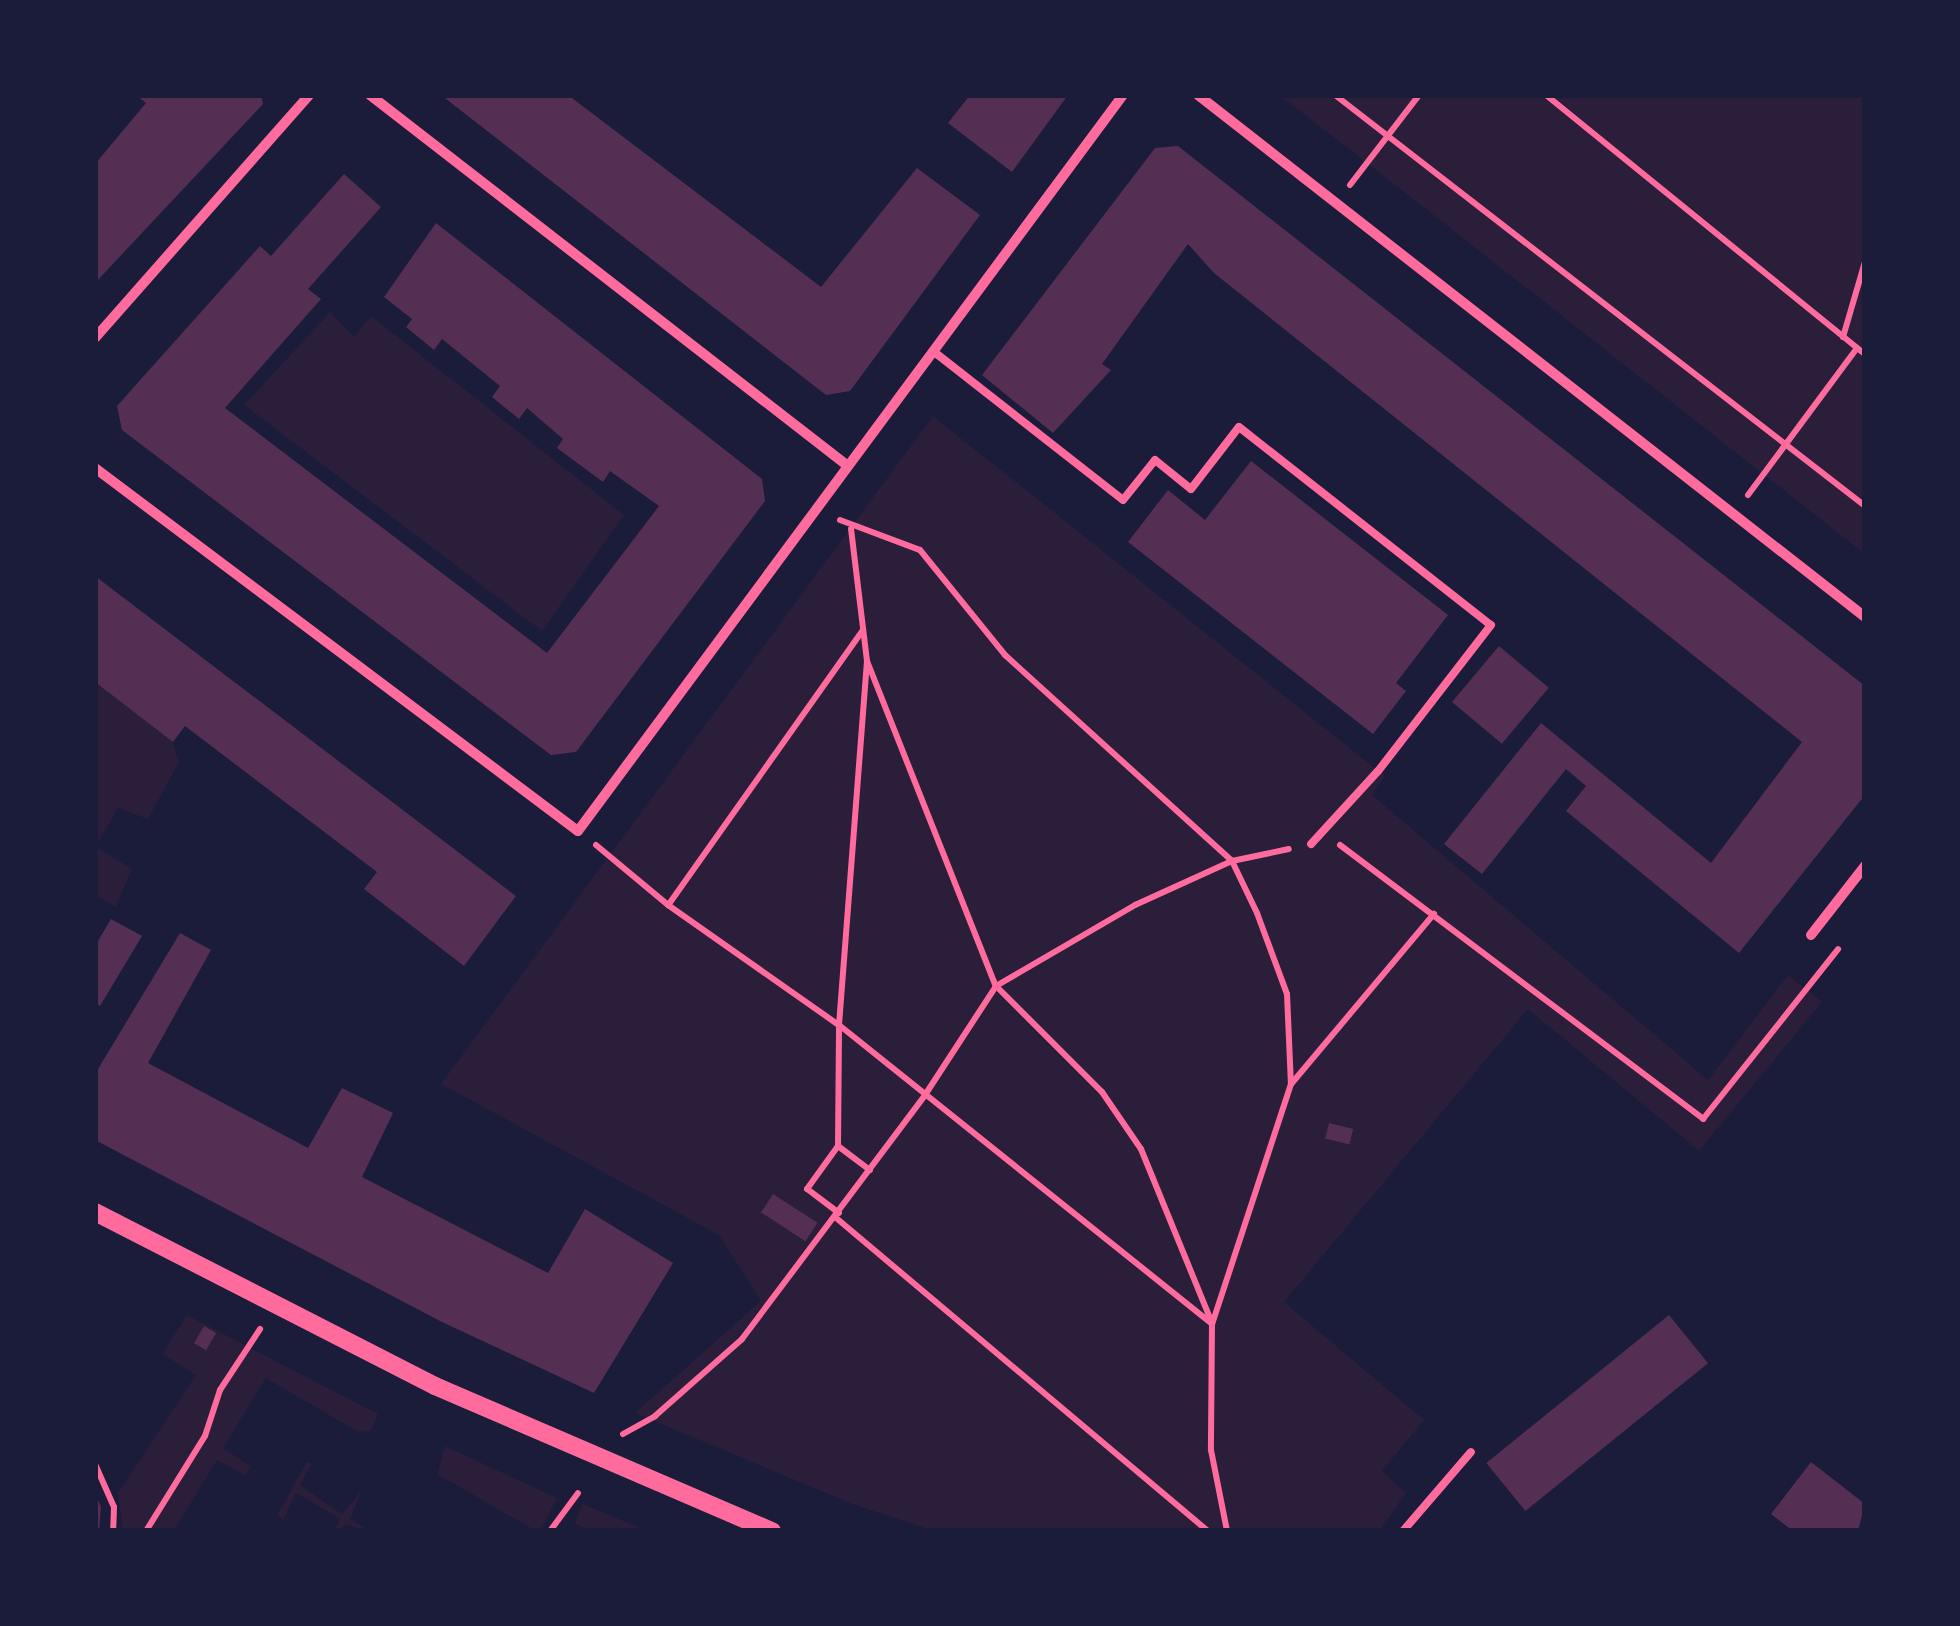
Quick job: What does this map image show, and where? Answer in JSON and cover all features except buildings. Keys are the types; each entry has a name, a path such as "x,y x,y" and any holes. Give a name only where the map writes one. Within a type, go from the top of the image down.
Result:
{"street":[{"path":"95,338 309,95"},
{"path":"370,95 848,466"},
{"path":"95,468 578,831 1123,95"},
{"path":"1198,95 1865,618"},
{"path":"1812,933 1865,866"},
{"path":"95,1212 435,1386 772,1531"}],"lane":[{"path":"933,351 1123,500 1155,460 1190,489 1240,427 1491,625 1378,771 1311,844"},
{"path":"1403,1531 1471,1452"}],"path":[{"path":"1335,95 1865,506"},
{"path":"1336,204 1419,95"},
{"path":"1546,95 1865,354"},
{"path":"1844,337 1865,262"},
{"path":"1733,514 1857,348"},
{"path":"820,504 851,529 920,550 1006,655 1232,862 1287,994 1292,1084"},
{"path":"851,529 868,661 996,986 1102,1092 1142,1149 1212,1324"},
{"path":"668,905 863,630"},
{"path":"868,661 839,1026 838,1146 808,1189 1208,1531"},
{"path":"578,831 668,905 839,1026 1212,1324"},
{"path":"618,1436 655,1416 742,1339 925,1095 996,986 1135,905 1232,862 1311,844 1347,845 1703,1119 1838,949 1812,933"},
{"path":"1226,1531 1211,1450 1212,1324 1292,1084 1434,914"},
{"path":"838,1146 870,1170"},
{"path":"146,1531 204,1436 220,1390 275,1307"},
{"path":"95,1464 114,1507 113,1531"},
{"path":"550,1531 578,1493"}],"shaded area":[{"path":"1279,95 1865,95 1865,554 1380,173"},
{"path":"330,312 354,337 371,316 624,515 542,631 244,405"},
{"path":"933,416 1385,776 1372,795 1708,1080 1788,975 1822,1002 1699,1151 1528,1009 1284,1302 1424,1420 1382,1471 1406,1493 1379,1531 935,1531 852,1504 635,1413 761,1301 719,1235 441,1084"},
{"path":"95,682 173,742 179,762 148,819 118,808 96,847 132,869 116,907 95,895"},
{"path":"187,1315 378,1414 371,1431 358,1432 266,1378 223,1448 251,1466 245,1476 217,1460 174,1531 123,1531 118,1493 196,1375 162,1354"},
{"path":"445,1446 557,1498 543,1526 536,1531 437,1474"},
{"path":"307,1462 312,1463 300,1485 342,1514 363,1489 350,1519 370,1531 347,1525 334,1531 340,1519 296,1493 283,1520 277,1515"},
{"path":"582,1504 647,1531 592,1531 575,1524"}]}
